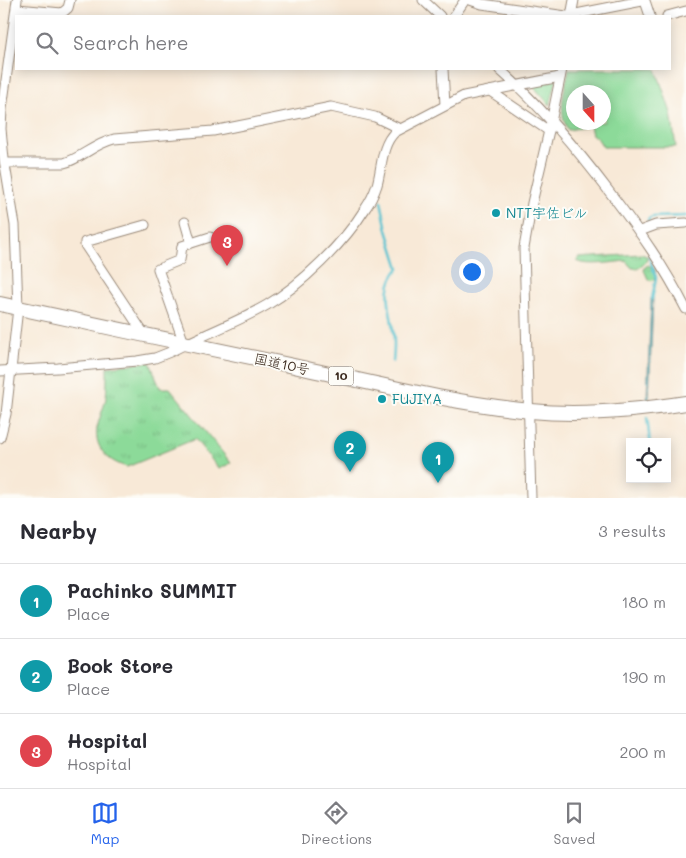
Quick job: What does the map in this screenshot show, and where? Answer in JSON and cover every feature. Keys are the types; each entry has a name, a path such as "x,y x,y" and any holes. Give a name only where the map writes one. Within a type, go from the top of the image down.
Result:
{"highway":[{"name":"国道10号","path":"0,304 450,399 528,410 564,412 603,412 686,403"}],"street":[{"path":"17,4 62,13 68,8 70,0"},
{"path":"423,0 439,15"},
{"path":"455,15 465,0"},
{"path":"470,0 482,4 562,15"},
{"path":"569,15 574,0"},
{"path":"574,15 642,1 645,2 650,15"},
{"path":"671,15 686,11"},
{"path":"0,438 6,414 18,308 15,225 5,163 2,115 15,19"},
{"path":"443,70 445,106"},
{"path":"500,70 552,120 589,165 640,232 662,265 686,309"},
{"path":"0,371 11,372 149,359 170,352 276,300 331,252 352,227 373,195 387,142 400,129 464,96 518,86 561,73 524,248 530,498"},
{"path":"490,91 549,131"},
{"path":"5,163 64,163 71,161 101,143 114,139 213,131 331,107 375,116 400,129"},
{"path":"184,222 191,243"},
{"path":"640,232 656,225 686,223"},
{"path":"144,334 85,245 85,242 145,225"},
{"path":"186,343 158,269 180,260 181,247 210,236"}],"green space":[{"path":"569,70 656,70 671,113 676,147 603,147 598,139 592,135 591,130 611,130 611,85 566,85 566,125 562,108 564,92"},
{"path":"557,79 550,105 531,84"},
{"path":"641,254 647,256 647,260 639,268 632,268 626,261 587,264 577,261 578,258"},
{"path":"648,265 655,269 656,277 652,281 648,279 644,270"},
{"path":"150,362 160,388 170,388 231,463 219,469 195,439 127,467 114,462 104,454 98,442 97,428 106,398 107,367"}],"water":[{"path":"651,298 653,298 649,399 647,399"}],"waterway":[{"path":"381,201 387,230 399,268 390,283 388,298 394,339 393,362"},
{"path":"649,224 648,219 652,217 686,216"},
{"path":"649,256 656,278 652,299"},
{"path":"647,418 650,438"}],"place":[{"name":"NTT宇佐ビル","path":"496,213"},
{"name":"Hospital","path":"227,266"},
{"name":"FUJIYA","path":"382,399"},
{"name":"Book Store","path":"350,472"},
{"name":"Pachinko SUMMIT","path":"438,483"}]}
